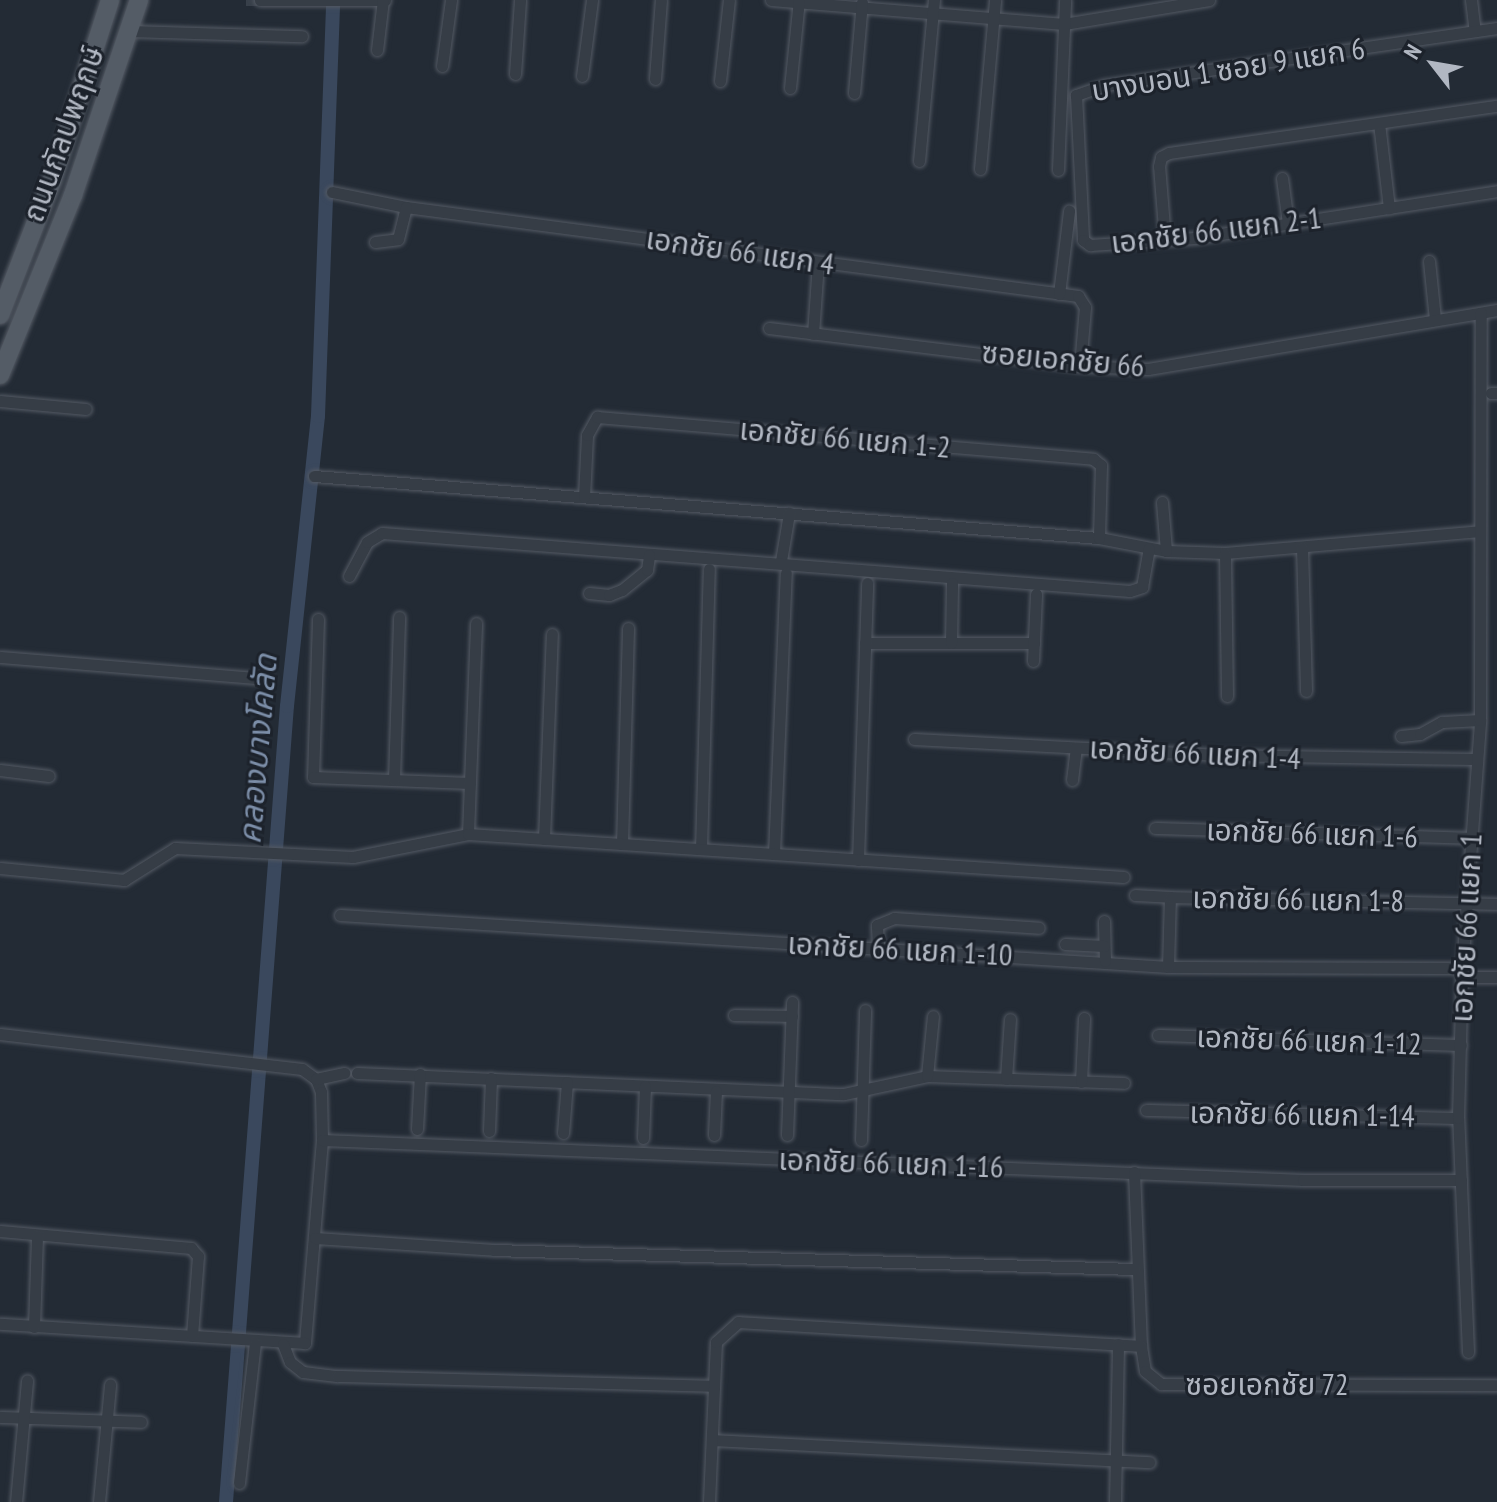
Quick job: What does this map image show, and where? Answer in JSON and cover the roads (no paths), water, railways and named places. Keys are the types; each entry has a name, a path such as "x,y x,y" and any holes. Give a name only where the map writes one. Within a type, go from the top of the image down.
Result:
{"main road":[{"name":"ถนนกัลปพฤกษ์","path":"0,315 52,181 110,0"},
{"name":"ถนนกัลปพฤกษ์","path":"0,375 73,195 139,0"}],"street":[{"path":"260,0 342,4 384,1 377,50"},
{"path":"442,66 451,0"},
{"path":"515,74 520,0"},
{"path":"582,76 592,0"},
{"path":"655,79 661,0"},
{"path":"720,81 729,0"},
{"path":"771,0 862,4 993,20 1064,24 1209,0"},
{"path":"919,161 934,0"},
{"path":"980,169 995,0"},
{"path":"1058,170 1065,0"},
{"path":"1471,0 1475,31"},
{"path":"790,88 798,1"},
{"path":"854,93 862,4"},
{"name":"บางบอน 1 ซอย 9 แยก 6","path":"1077,92 1497,28"},
{"path":"129,31 302,36"},
{"name":"เอกชัย 66 แยก 2-1","path":"1077,92 1085,243 1165,240 1497,191"},
{"path":"1165,240 1161,157 1497,106"},
{"path":"1379,123 1389,208"},
{"path":"1282,178 1288,223"},
{"name":"เอกชัย 66 แยก 4","path":"332,192 406,207 1059,294"},
{"path":"375,242 398,239 406,207"},
{"path":"1069,211 1059,294 1078,296 1085,307 1080,366"},
{"path":"1429,261 1435,319"},
{"path":"813,334 818,263"},
{"name":"ซอยเอกชัย 66","path":"769,328 1080,366 1148,369 1497,310"},
{"name":"เอกชัย 66 แยก 1","path":"1468,1352 1458,1118 1462,973 1480,720 1481,313"},
{"path":"0,401 86,409"},
{"name":"เอกชัย 66 แยก 1-2","path":"584,497 587,435 597,417 1093,459 1101,465 1102,477 1099,538"},
{"path":"314,476 1099,538 1166,551 1225,553 1480,531"},
{"path":"1162,502 1166,551"},
{"path":"781,561 789,513"},
{"path":"349,576 367,542 382,533 649,555 781,561 1130,591 1142,587 1149,549"},
{"path":"1302,547 1306,691"},
{"path":"1225,553 1227,696"},
{"path":"589,593 609,595 622,590 647,570 649,555"},
{"path":"701,849 709,569"},
{"path":"774,854 786,573"},
{"path":"858,860 867,583"},
{"path":"951,643 952,583"},
{"path":"1033,661 1036,594"},
{"path":"394,780 399,617"},
{"path":"318,619 313,777 470,783"},
{"path":"468,834 476,623"},
{"path":"622,844 628,628"},
{"path":"544,839 552,634"},
{"path":"865,643 1034,643"},
{"path":"0,657 268,679"},
{"path":"1401,736 1420,734 1442,722 1480,720"},
{"name":"เอกชัย 66 แยก 1-4","path":"914,739 1337,759 1476,759"},
{"path":"1072,780 1076,748"},
{"path":"0,770 49,776"},
{"name":"เอกชัย 66 แยก 1-6","path":"1155,828 1470,838"},
{"path":"0,868 124,880 175,848 353,857 468,834 1124,877"},
{"path":"1135,895 1170,897"},
{"name":"เอกชัย 66 แยก 1-8","path":"1168,967 1170,897 1497,904"},
{"name":"เอกชัย 66 แยก 1-10","path":"340,915 878,946 1168,967 1462,973 1497,977"},
{"path":"878,946 877,925 894,918 1039,928"},
{"path":"1104,921 1105,961"},
{"path":"1065,944 1104,946"},
{"path":"787,1135 792,1002"},
{"path":"861,1140 865,1093 865,1010"},
{"path":"734,1015 792,1016"},
{"path":"927,1076 933,1016"},
{"path":"1081,1082 1084,1018"},
{"path":"1006,1079 1010,1019"},
{"path":"0,1034 302,1069 316,1079 321,1092 322,1140 307,1340 283,1344 253,1343 192,1336 0,1324"},
{"name":"เอกชัย 66 แยก 1-12","path":"1158,1035 1461,1045"},
{"path":"316,1079 350,1073 420,1074 716,1091 865,1093 900,1078 927,1076 1124,1083"},
{"path":"417,1129 420,1074"},
{"path":"489,1131 491,1078"},
{"path":"563,1133 567,1082"},
{"path":"643,1138 645,1086"},
{"path":"714,1135 716,1091"},
{"name":"เอกชัย 66 แยก 1-14","path":"1146,1110 1458,1118"},
{"name":"เอกชัย 66 แยก 1-16","path":"322,1140 1134,1172 1461,1180"},
{"name":"ซอยเอกชัย 72","path":"1134,1172 1135,1269 1141,1346 1145,1371 1161,1384 1497,1385"},
{"path":"0,1231 191,1248 198,1256 192,1336"},
{"path":"34,1327 37,1235"},
{"path":"315,1238 494,1250 1135,1269"},
{"path":"709,1502 716,1342 738,1322 1141,1346"},
{"path":"239,1483 253,1343"},
{"path":"283,1344 290,1362 303,1372 337,1376 714,1386"},
{"path":"1115,1502 1118,1344"},
{"path":"16,1502 27,1380"},
{"path":"99,1502 110,1385"},
{"path":"0,1417 141,1422"},
{"path":"712,1440 1149,1462"}],"waterway":[{"name":"คลองบางโคลัด","path":"226,1502 287,706 318,416 333,0"}],"tunnel":[{"path":"246,0 260,0"}]}
